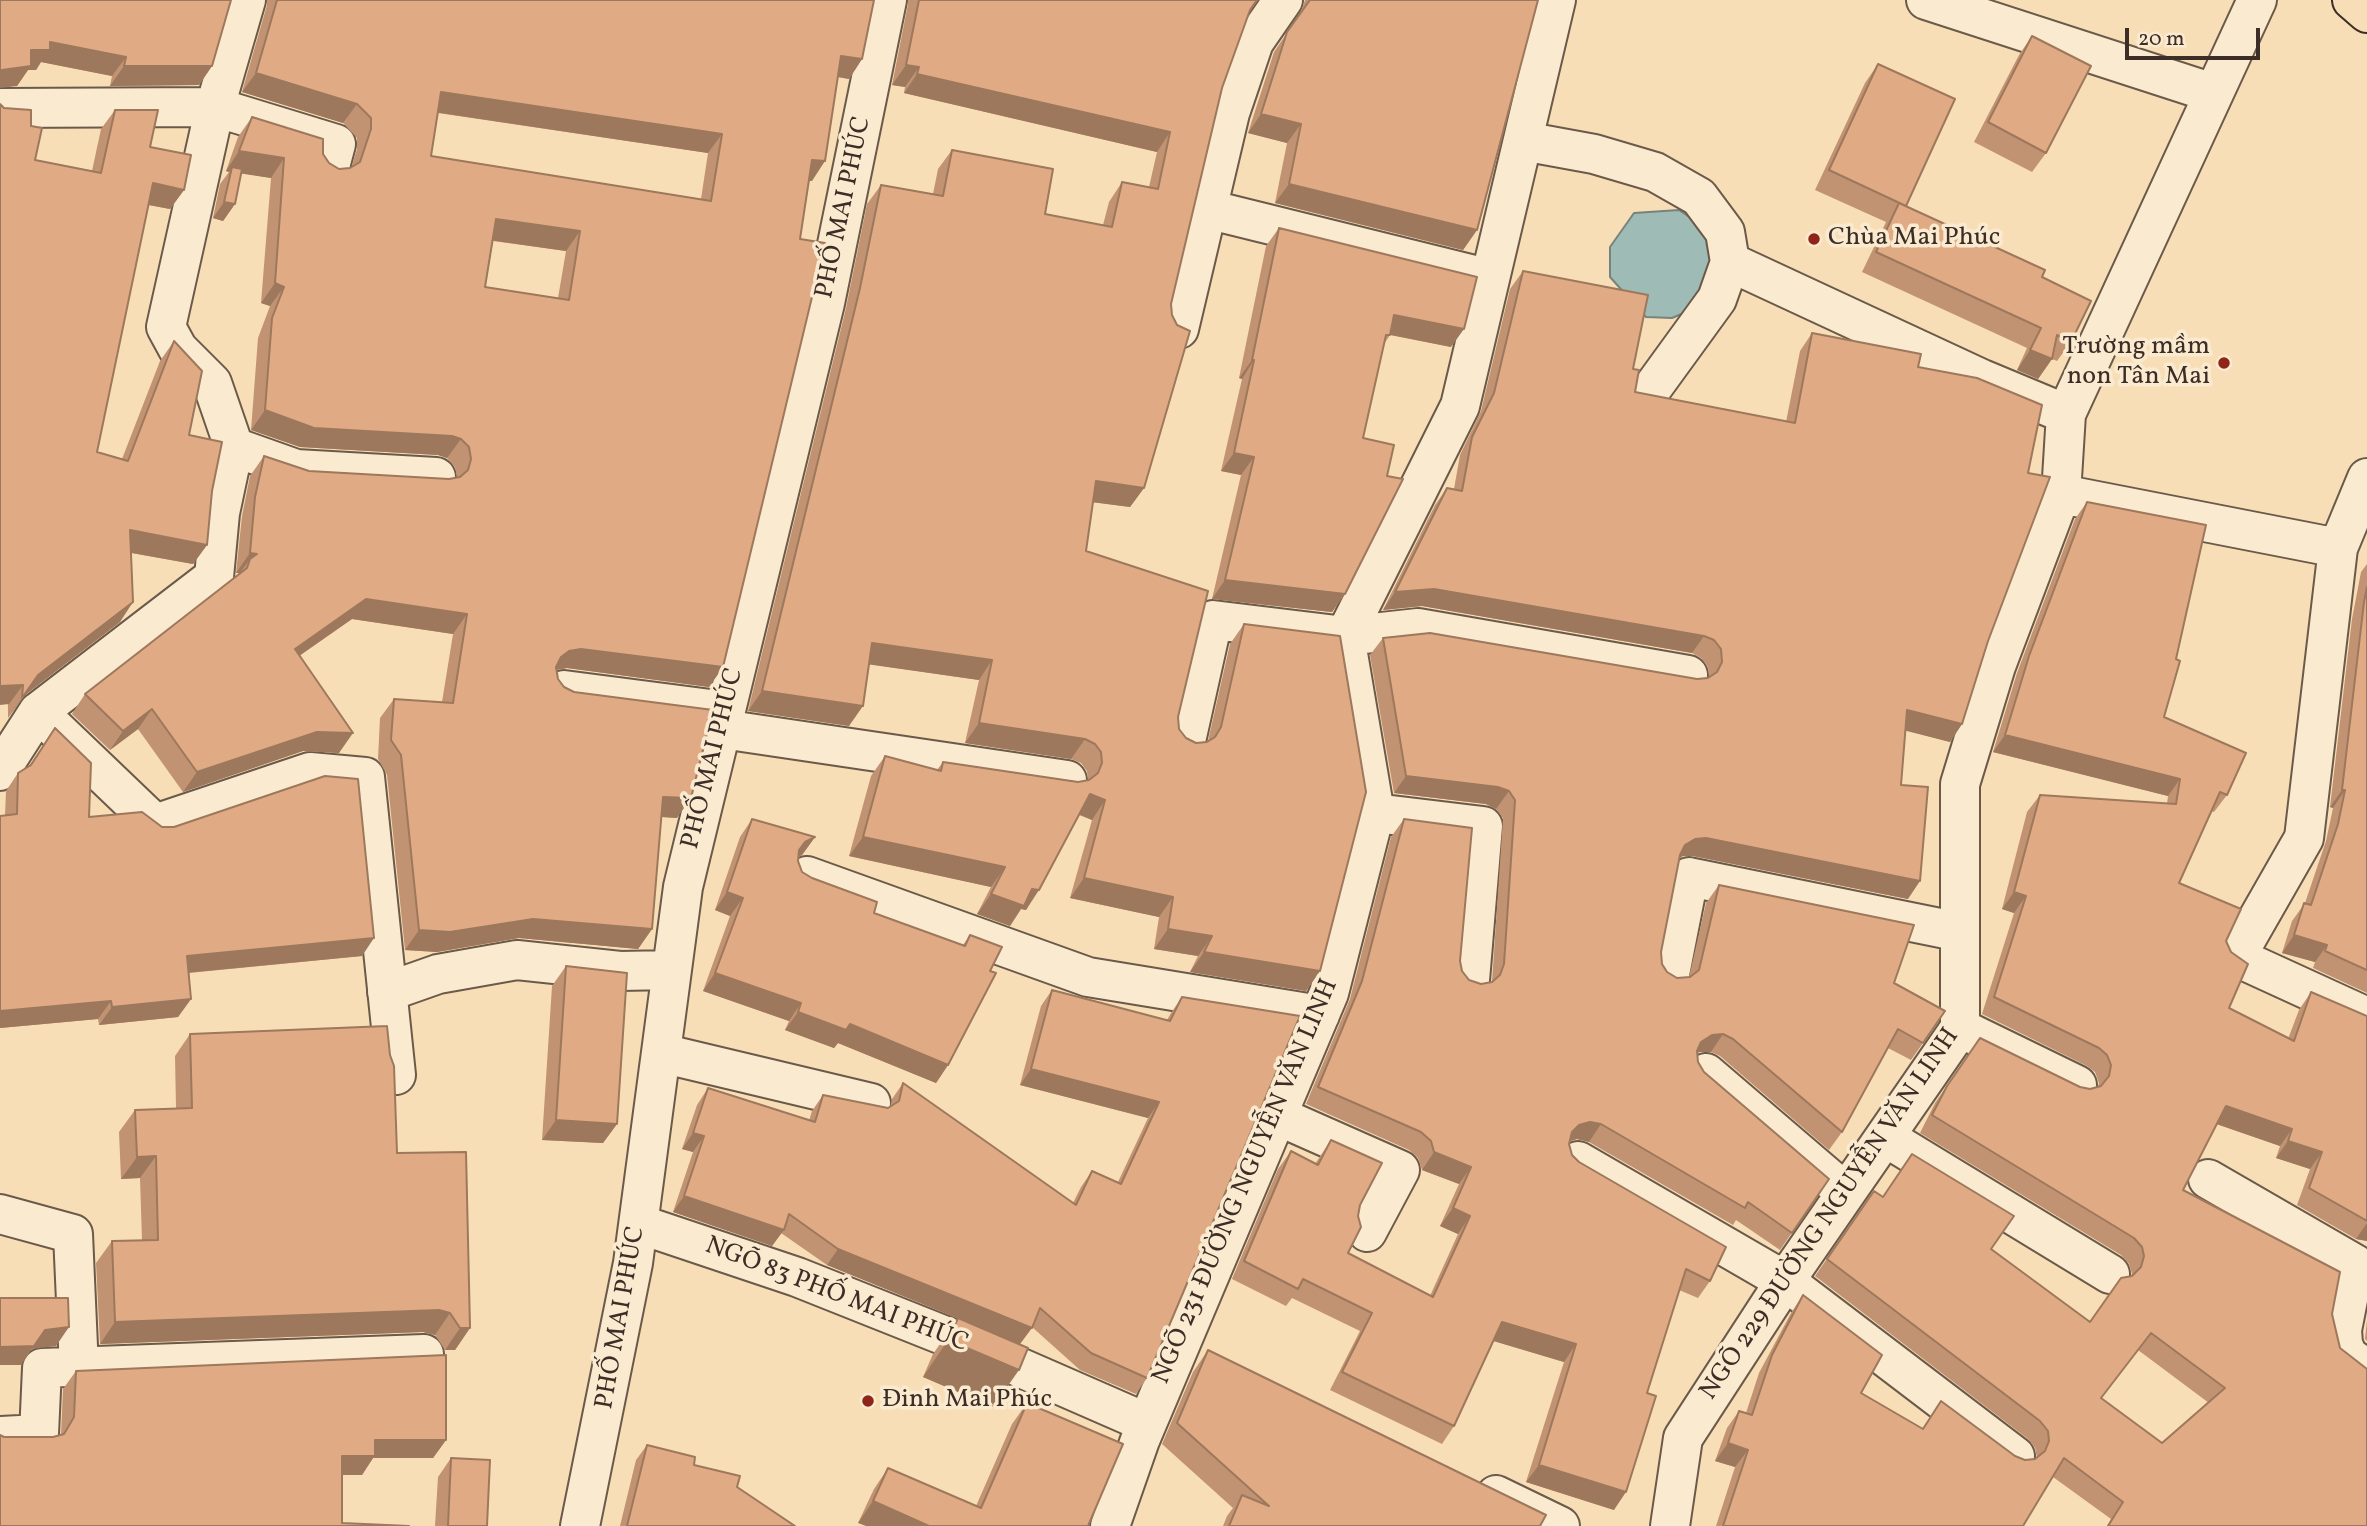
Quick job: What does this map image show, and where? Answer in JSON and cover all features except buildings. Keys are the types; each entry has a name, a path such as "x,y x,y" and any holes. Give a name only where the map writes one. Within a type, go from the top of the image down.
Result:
{"highway":[{"path":"2351,0 2367,13"}],"street":[{"path":"0,771 38,712 214,577 220,513 234,447 212,383 178,349 166,327 215,107 246,0"},
{"name":"PHỐ MAI PHÚC","path":"580,1526 607,1405 639,1224 682,887 825,303 887,0"},
{"path":"1179,329 1230,113 1254,42 1283,0"},
{"path":"1345,636 1460,406 1556,0"},
{"path":"1926,0 2213,93"},
{"path":"1730,262 1982,379 2067,414 2257,0"},
{"path":"0,108 215,107 336,144 330,167"},
{"path":"1523,141 1594,154 1655,172 1699,197 1725,232 1730,262 1717,299 1648,394"},
{"path":"1207,209 1490,279"},
{"name":"NGÕ 229 ĐƯỜNG NGUYỄN VĂN LINH","path":"1670,1526 1683,1437 1785,1281 1960,1028 1960,784 1996,667 2061,494 2067,414"},
{"path":"234,447 296,469 436,477"},
{"path":"2061,494 2338,548"},
{"path":"2365,494 2338,548 2304,838 2236,957 2367,1017"},
{"path":"1186,741 1213,620 1345,636 1418,628 1688,675"},
{"name":"NGÕ 231 ĐƯỜNG NGUYỄN VĂN LINH","path":"1110,1526 1143,1431 1329,993 1375,813 1345,636"},
{"path":"564,690 1067,780"},
{"path":"38,712 155,824 310,772 365,777 396,1075"},
{"path":"1375,813 1483,826 1470,980"},
{"path":"807,876 1088,977 1320,1015"},
{"path":"1670,974 1689,877 1960,932"},
{"path":"387,992 439,974 517,960 620,971 672,970"},
{"path":"1960,1028 2077,1085"},
{"path":"661,1053 871,1103"},
{"path":"1706,1073 1846,1193"},
{"path":"1278,1116 1400,1170 1367,1232"},
{"path":"1885,1137 2110,1274"},
{"path":"1578,1161 1785,1281 2015,1456"},
{"path":"2208,1179 2355,1264 2342,1330 2343,1344 2348,1356 2367,1369"},
{"path":"0,1214 73,1234 61,1368 39,1434 0,1436"},
{"name":"NGÕ 83 PHỐ MAI PHÚC","path":"639,1224 797,1277 973,1347 1143,1431"},
{"path":"1180,1341 1217,1359"},
{"path":"61,1368 424,1354"},
{"path":"1462,1478 1560,1526"}],"water":[{"path":"1679,210 1713,233 1719,261 1696,308 1672,318 1646,317 1610,277 1610,247 1634,213"}],"place":[{"name":"Chùa Mai Phúc","path":"1814,239"},
{"name":"Trường mầm non Tân Mai","path":"2224,363"},
{"name":"Đinh Mai Phúc","path":"868,1401"}]}
